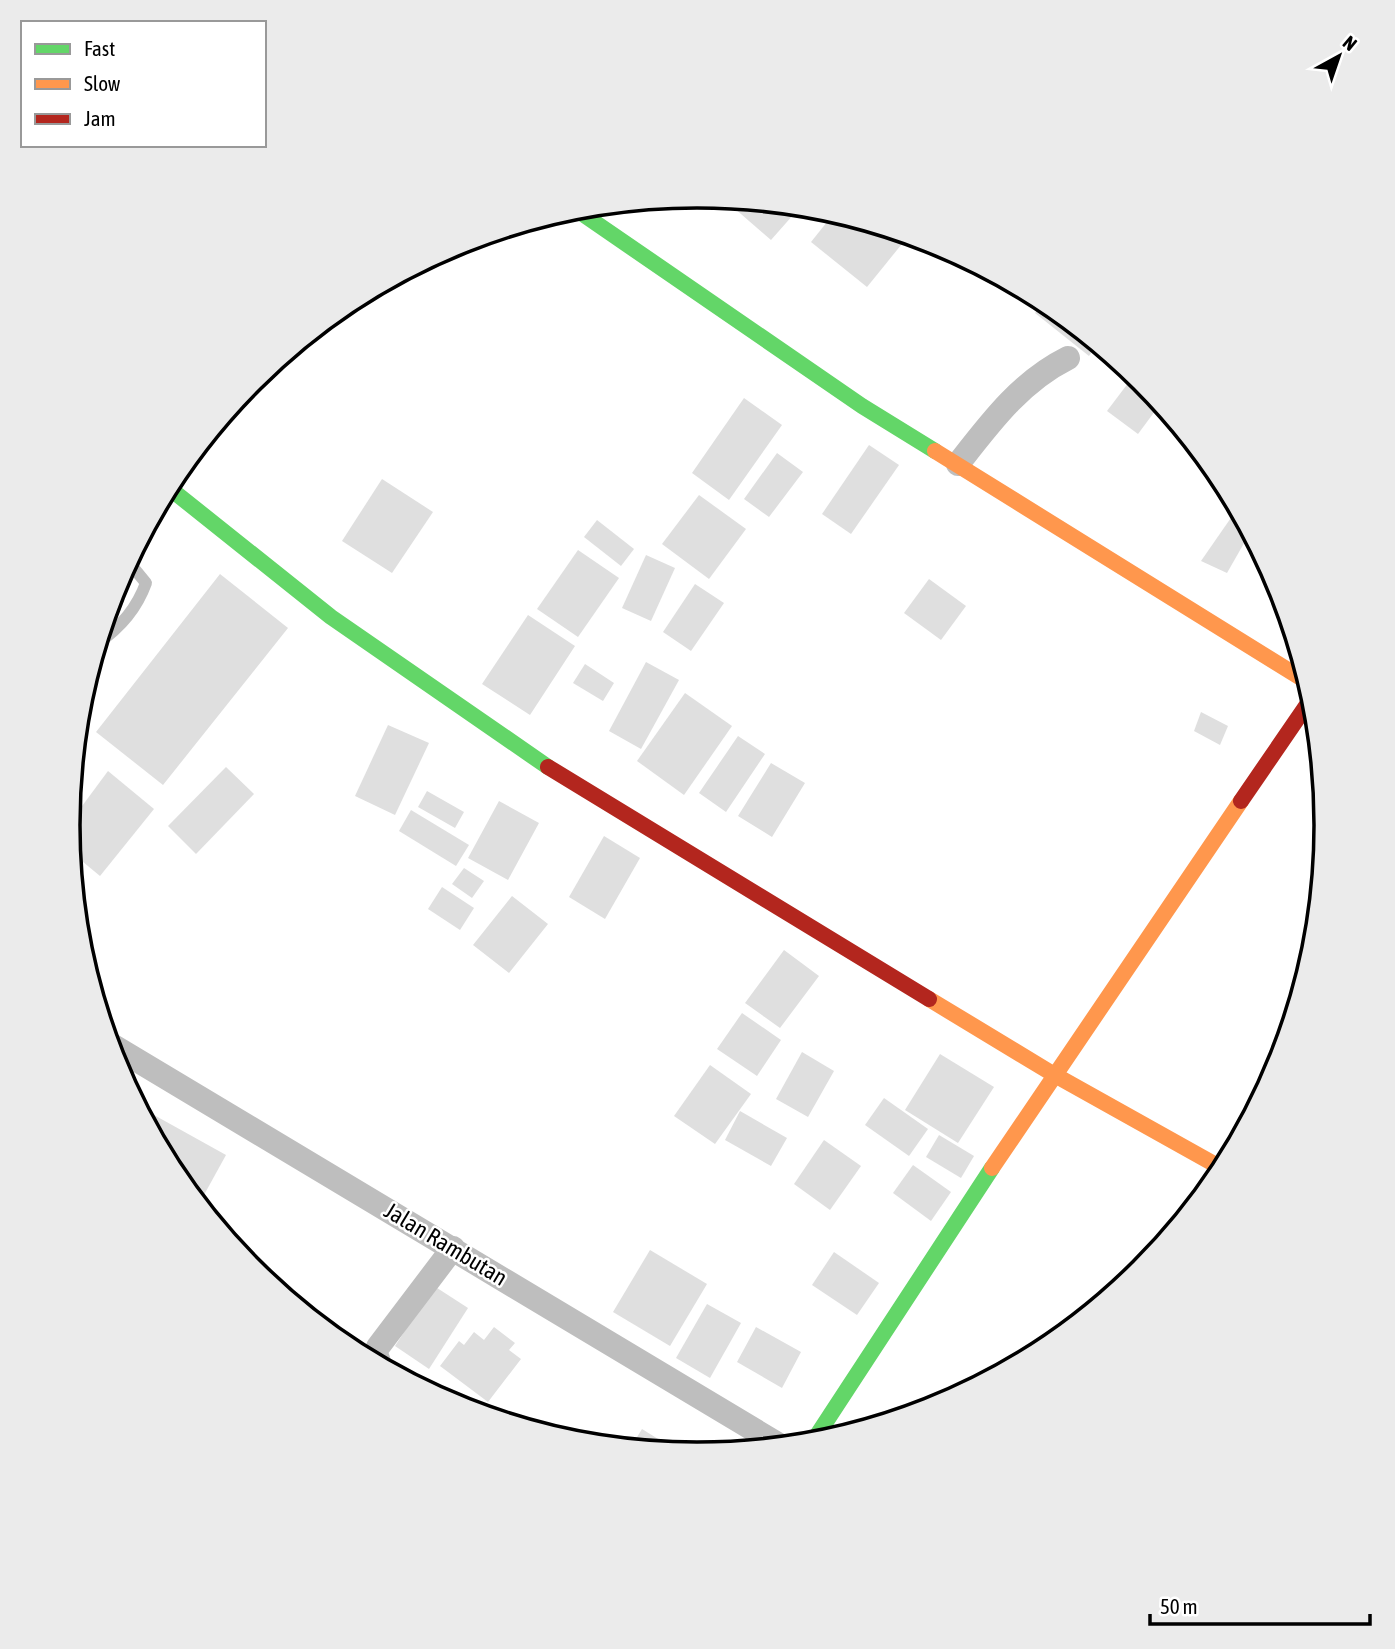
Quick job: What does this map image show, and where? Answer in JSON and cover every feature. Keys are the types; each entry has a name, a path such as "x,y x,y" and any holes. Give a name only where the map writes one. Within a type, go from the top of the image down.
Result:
{"street":[{"path":"588,217 862,406 1295,675"},
{"path":"958,464 1000,410 1047,369 1068,358"},
{"path":"177,494 331,617 574,785 1054,1074 1213,1163"},
{"path":"821,1429 1054,1074 1304,709"},
{"name":"Jalan Rambutan","path":"124,1052 766,1437"},
{"path":"377,1351 453,1248"}],"lane":[{"path":"112,631 130,614 142,596 146,583 135,570"}],"building":[{"path":"735,209 793,215 771,240"},
{"path":"827,221 903,243 867,287 811,242"},
{"path":"1038,310 1073,335 1092,351 1089,356 1035,313"},
{"path":"1128,383 1155,411 1138,434 1107,411"},
{"path":"744,398 782,425 729,500 692,473"},
{"path":"869,445 899,465 851,534 822,514"},
{"path":"777,453 803,472 769,517 744,499"},
{"path":"382,479 433,512 392,573 342,541"},
{"path":"699,495 746,529 709,579 662,544"},
{"path":"1232,516 1245,541 1227,573 1201,561"},
{"path":"597,520 634,549 621,566 584,537"},
{"path":"578,550 619,578 578,637 537,609"},
{"path":"646,555 675,568 651,621 622,608"},
{"path":"220,574 288,628 163,785 96,732"},
{"path":"929,579 966,606 941,640 904,613"},
{"path":"695,584 724,603 691,651 663,632"},
{"path":"528,615 575,646 530,715 482,684"},
{"path":"646,662 679,680 641,749 609,731"},
{"path":"585,664 614,683 603,701 573,683"},
{"path":"685,693 732,726 684,795 637,761"},
{"path":"1201,712 1228,726 1220,745 1194,731"},
{"path":"388,725 429,743 395,815 355,796"},
{"path":"738,736 765,754 726,812 699,793"},
{"path":"771,763 805,783 772,837 738,816"},
{"path":"226,767 254,794 196,854 168,826"},
{"path":"108,771 154,809 100,876 82,861 81,808"},
{"path":"427,791 464,812 455,828 418,807"},
{"path":"499,801 539,823 508,880 468,858"},
{"path":"411,810 469,845 456,866 399,831"},
{"path":"604,836 640,858 605,919 569,897"},
{"path":"464,868 484,881 472,898 452,884"},
{"path":"442,887 474,908 460,930 428,909"},
{"path":"512,896 548,924 509,973 473,945"},
{"path":"784,950 819,976 780,1028 745,1003"},
{"path":"742,1013 781,1040 757,1076 717,1049"},
{"path":"802,1052 834,1071 808,1117 776,1099"},
{"path":"940,1054 994,1087 958,1143 905,1110"},
{"path":"710,1065 751,1094 715,1144 674,1116"},
{"path":"884,1098 928,1129 909,1156 865,1125"},
{"path":"740,1111 787,1138 771,1166 725,1140"},
{"path":"153,1115 226,1155 204,1195 184,1167"},
{"path":"939,1135 974,1156 961,1178 926,1157"},
{"path":"824,1140 861,1166 830,1210 794,1184"},
{"path":"913,1165 951,1192 931,1221 893,1193"},
{"path":"650,1250 707,1284 670,1346 613,1312"},
{"path":"834,1252 879,1283 857,1315 812,1285"},
{"path":"434,1286 468,1308 429,1369 395,1346"},
{"path":"707,1304 741,1323 710,1378 676,1358"},
{"path":"494,1327 515,1343 509,1350 521,1359 488,1402 440,1366 459,1341 464,1345 474,1332 484,1340"},
{"path":"756,1327 801,1352 782,1388 737,1362"},
{"path":"642,1429 660,1440 657,1440 637,1438"}],"traffic: fast":[{"path":"588,217 862,406 935,451"},
{"path":"177,494 331,617 548,767"},
{"path":"821,1429 992,1168"}],"traffic: slow":[{"path":"935,451 1295,675"},
{"path":"992,1168 1241,801"},
{"path":"929,999 1053,1074 1213,1164"}],"traffic: jam":[{"path":"1241,801 1304,709"},
{"path":"548,767 929,999"}]}
